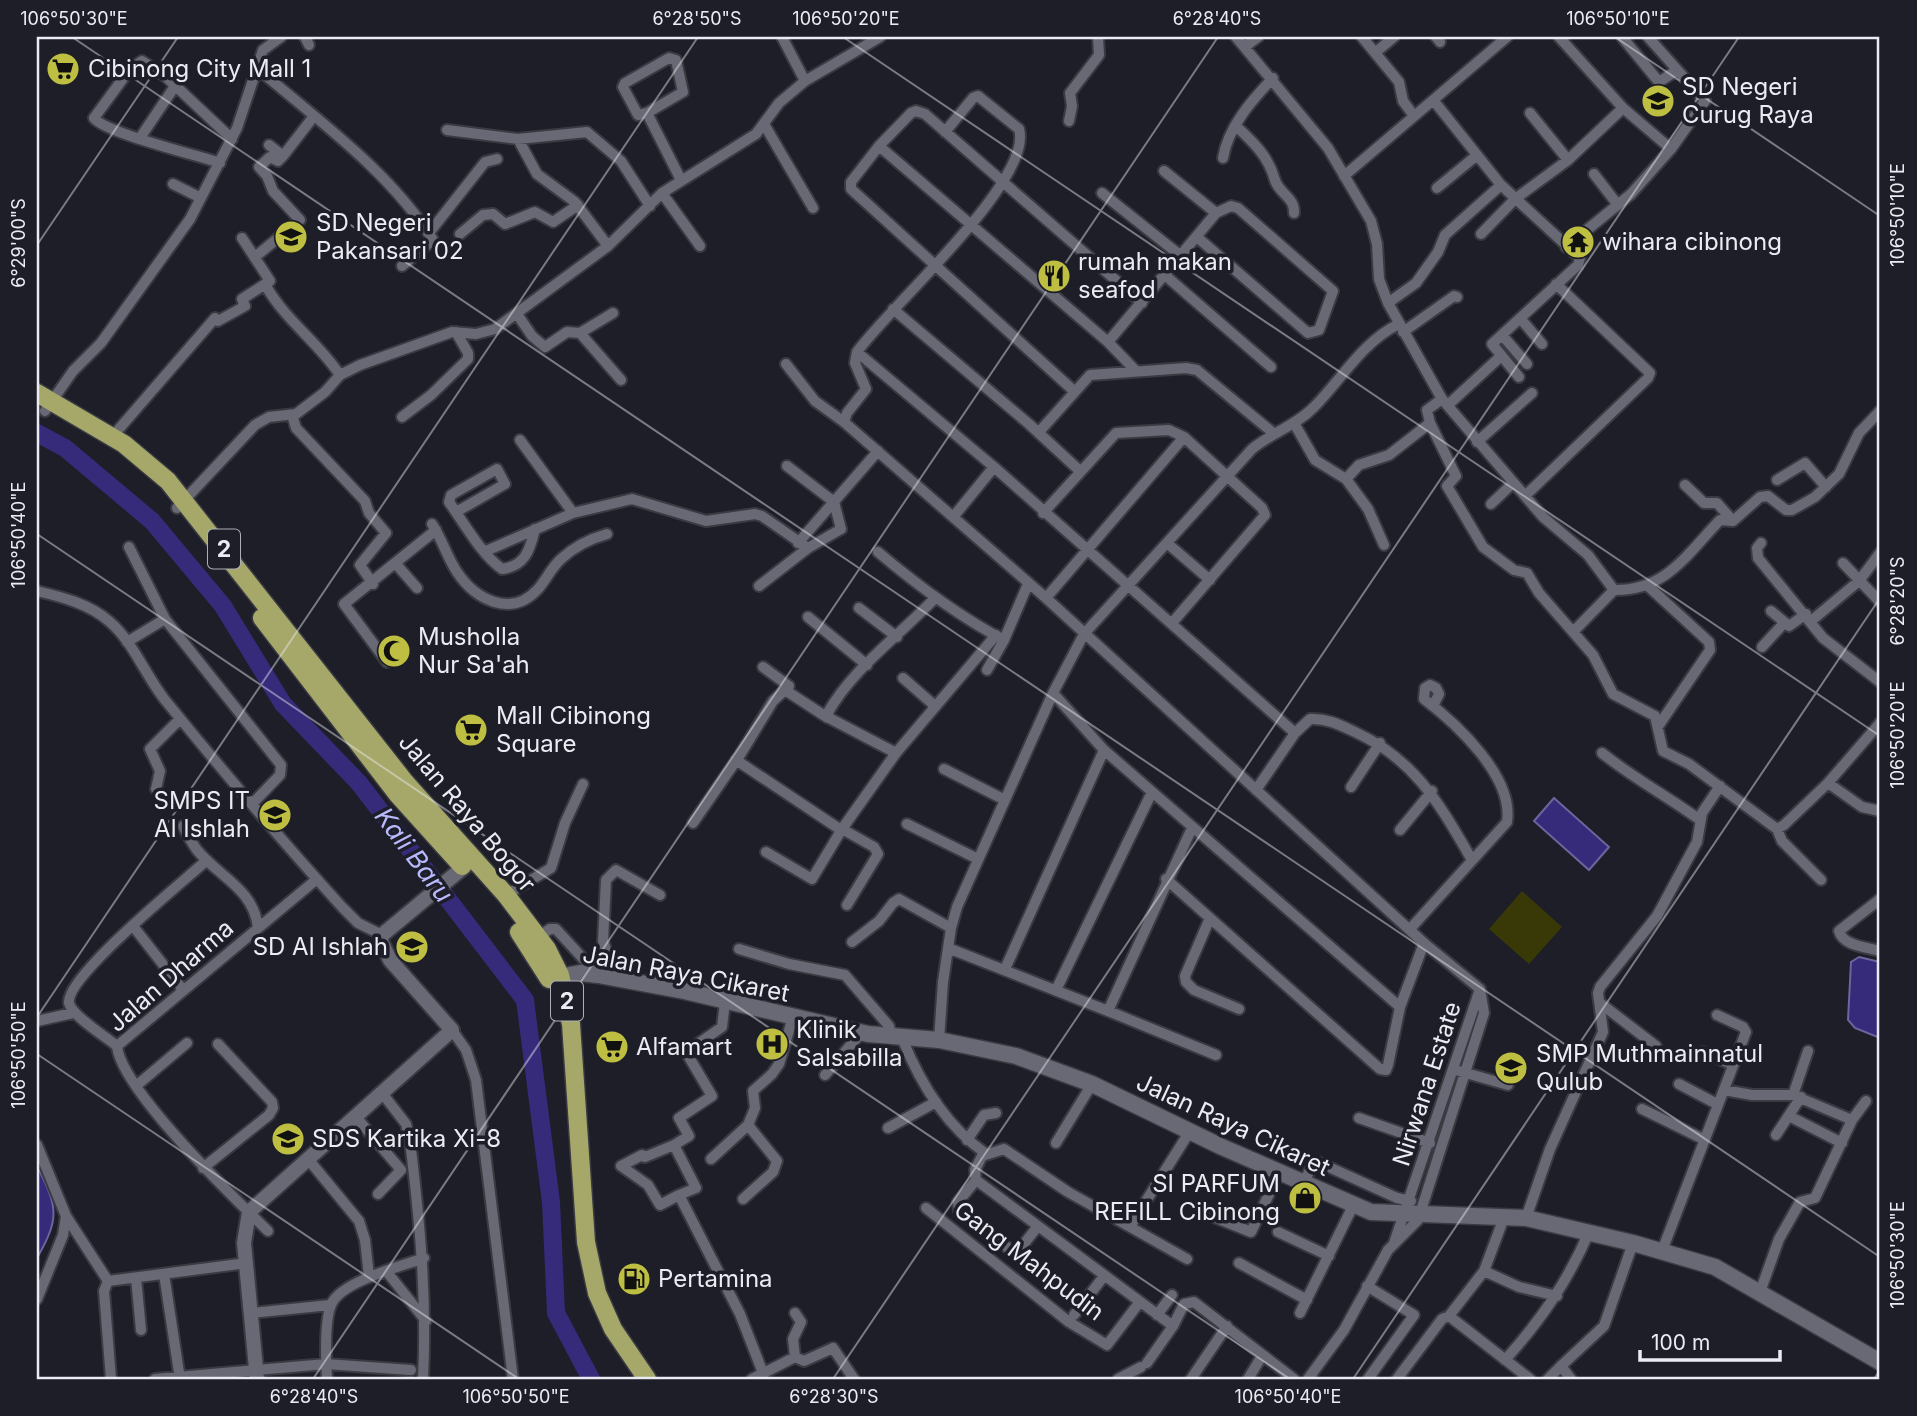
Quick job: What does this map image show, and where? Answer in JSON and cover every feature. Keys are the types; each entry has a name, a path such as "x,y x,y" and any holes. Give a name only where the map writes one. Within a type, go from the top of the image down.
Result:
{"highway":[{"name":"Jalan Raya Bogor","path":"42,403 112,437 149,462 327,691 398,795 467,863 506,895 538,937 571,1024 586,1242 597,1293 613,1329 647,1379"},
{"name":"Jalan Raya Bogor","path":"42,403 118,454 181,504"},
{"name":"Jalan Raya Bogor","path":"467,863 555,977 561,1026 576,1242 582,1277 599,1323 634,1379"}],"main road":[{"name":"Jalan Raya Cikaret","path":"555,977 597,975 616,978 861,1033 939,1040 1016,1056 1092,1084 1371,1212 1401,1215 1505,1215 1526,1218 1633,1243 1715,1267 1880,1362"}],"street":[{"path":"42,403 113,326 201,198 232,139 265,46 281,37"},
{"path":"782,37 805,80"},
{"path":"181,504 255,425 269,417 292,415 325,393 340,375 372,360 456,332 485,333 517,314 608,246 662,193 743,143 764,124 779,103 805,80 880,37"},
{"path":"1069,94 1101,52 1098,37"},
{"path":"1236,37 1273,78 1328,148 1371,221 1377,244 1379,279 1388,303 1445,402 1525,496 1556,527 1575,541 1614,590"},
{"path":"1246,46 1258,37"},
{"path":"1363,37 1399,82 1403,102 1414,116"},
{"path":"1376,52 1394,37"},
{"path":"1344,176 1507,37"},
{"path":"1559,37 1623,108 1671,149"},
{"path":"1622,37 1660,82 1677,70"},
{"path":"1566,247 1618,205 1667,157 1704,101 1651,41 1641,61"},
{"path":"669,58 675,58 683,92 648,113 634,113 623,87 625,83 669,58"},
{"path":"220,163 100,124 94,118 130,69 142,61 154,67 232,139"},
{"path":"258,69 404,199 429,233 433,241 402,266"},
{"path":"1223,158 1225,146 1251,101 1273,78"},
{"path":"140,138 175,86"},
{"path":"1058,91 1069,94"},
{"path":"1069,94 1072,106 1069,121"},
{"path":"844,422 846,413 866,389 855,363 857,352 893,309 934,267 1003,183 1018,151 1021,137 1019,129 984,98 973,98 945,132"},
{"path":"1434,101 1501,185 1580,261 1492,344 1500,357 1519,376"},
{"path":"1481,233 1515,199 1568,160 1623,108"},
{"path":"1074,391 851,189 851,181 879,146 916,111 925,114 1142,303"},
{"path":"648,113 681,180"},
{"path":"1530,113 1568,160"},
{"path":"255,257 300,220 273,191 267,176 259,167 270,157 278,161 314,117"},
{"path":"764,124 813,208"},
{"path":"1236,127 1272,166 1275,180 1294,204 1294,213"},
{"path":"447,130 519,139 592,134 607,151 621,161 650,206"},
{"path":"519,139 537,174 578,205 608,246"},
{"path":"269,145 283,156"},
{"path":"879,146 1108,342 1135,370"},
{"path":"1437,188 1476,156"},
{"path":"429,233 485,162 497,159"},
{"path":"1164,170 1216,213"},
{"path":"1594,174 1618,205"},
{"path":"173,184 201,198"},
{"path":"1388,303 1413,286 1438,252 1445,235 1501,185"},
{"path":"662,193 700,246"},
{"path":"1102,193 1181,256"},
{"path":"460,234 483,215 493,214 505,224 535,212 553,222 578,205"},
{"path":"1108,342 1166,276 1216,213 1231,206 1238,208 1332,289 1333,296 1319,330 1308,333 1197,237"},
{"path":"112,437 215,318 218,321 245,306 242,299 266,285 271,278 242,238"},
{"path":"1166,276 1271,367"},
{"path":"1525,496 1648,378 1650,373 1556,284"},
{"path":"266,285 278,308 299,330 320,346 340,375"},
{"path":"939,1040 951,928 1003,799 1084,634 1226,475 1272,432 1294,423 1313,408 1373,342 1454,296 1457,297"},
{"path":"893,309 1039,432 1080,471"},
{"path":"580,334 612,313"},
{"path":"517,314 542,347 567,332 580,334 621,380"},
{"path":"1520,317 1542,344"},
{"path":"402,417 431,395 468,359 468,353 456,332"},
{"path":"1502,335 1527,364"},
{"path":"857,352 1130,585 1295,733"},
{"path":"1500,357 1445,402 1427,410 1430,423 1457,476 1447,485 1483,547 1514,570 1527,573 1539,593 1601,667 1613,694 1650,712 1659,725 1663,751 1689,764 1777,828 1782,841 1821,880"},
{"path":"786,364 815,401 844,422 954,516 1424,943 1480,989"},
{"path":"1039,432 1090,375 1186,368 1197,370 1272,432"},
{"path":"1477,442 1532,393"},
{"path":"1573,632 1614,590 1648,586 1663,579 1720,520 1733,521 1760,497 1768,496 1786,510 1793,510 1826,487 1839,474 1859,433 1880,411"},
{"path":"292,415 296,428 365,501 369,513 386,533 359,565 373,584"},
{"path":"1294,423 1315,460 1346,479 1368,509 1384,545"},
{"path":"1346,479 1359,465 1389,455 1430,423"},
{"path":"1043,513 1119,432 1169,430 1184,437 1262,508 1265,515 1172,623"},
{"path":"1046,598 1184,437"},
{"path":"520,440 573,513"},
{"path":"759,586 803,545 834,502 878,451"},
{"path":"1777,480 1805,463 1826,487"},
{"path":"787,466 834,502 839,532 803,545"},
{"path":"954,516 994,467"},
{"path":"456,512 505,484 498,470 484,474 451,495 448,500 456,512 486,551 502,569 519,564 526,557 535,529"},
{"path":"1491,504 1513,483"},
{"path":"1685,485 1704,503 1717,503 1733,521"},
{"path":"486,551 573,513 632,499 706,521 755,514 803,545"},
{"path":"387,663 344,606 396,564 434,527 458,573 482,598 493,604 526,599 567,554 581,543 607,534"},
{"path":"1167,543 1210,580"},
{"path":"1761,543 1757,548 1758,558 1829,643 1878,675"},
{"path":"129,547 165,619 281,765 280,775 252,804"},
{"path":"878,552 936,598 1000,637"},
{"path":"1771,611 1784,623 1794,624 1808,618 1858,581 1880,553"},
{"path":"1843,563 1880,601"},
{"path":"396,564 417,588"},
{"path":"987,670 1000,637 1028,584"},
{"path":"1648,586 1709,642 1710,650 1659,725"},
{"path":"37,591 63,597 96,611 127,642 150,681 180,719 317,878 358,923 382,935"},
{"path":"828,718 828,712 848,679 867,665 936,598"},
{"path":"859,608 897,636"},
{"path":"808,617 867,665"},
{"path":"127,642 165,619"},
{"path":"1762,647 1784,623"},
{"path":"766,852 811,880 842,829 896,753 935,706 1000,637"},
{"path":"693,823 773,701 789,686 763,667"},
{"path":"903,678 935,706"},
{"path":"785,690 828,718 896,753"},
{"path":"1053,693 1104,750 1400,1007"},
{"path":"1410,929 1507,822 1508,804 1492,771 1473,743 1433,706"},
{"path":"1256,790 1295,733 1310,719 1320,718 1380,743 1398,756 1432,791 1472,860"},
{"path":"156,789 160,771 150,749 180,719"},
{"path":"1777,828 1784,825 1828,783 1880,723"},
{"path":"1351,787 1380,743"},
{"path":"1005,969 1104,750"},
{"path":"1602,753 1638,782 1665,794 1699,820"},
{"path":"736,760 874,847 878,853 847,905"},
{"path":"944,769 1003,799"},
{"path":"1828,783 1863,807 1880,811"},
{"path":"506,895 551,867 565,823 583,785"},
{"path":"1526,1218 1550,1149 1603,1032 1600,987 1657,916 1699,836 1699,820 1720,786"},
{"path":"1400,830 1432,791"},
{"path":"1056,990 1152,792"},
{"path":"907,824 978,859"},
{"path":"183,826 207,860 241,891 255,912 258,928"},
{"path":"1108,1011 1192,828"},
{"path":"117,1046 73,1013 69,996 88,967 207,860"},
{"path":"467,863 382,935 381,941 390,960 452,1030 473,1065 513,1379"},
{"path":"616,978 603,941 606,880 616,870 660,895"},
{"name":"Jalan Dharma","path":"268,1231 203,1168 136,1086 120,1062 117,1046 317,878"},
{"path":"1167,880 1380,1069 1385,1070 1388,1065 1400,1007 1424,943"},
{"path":"852,942 879,921 892,903 900,899 951,928"},
{"path":"1880,899 1844,925 1839,935 1851,943 1880,951"},
{"path":"1210,918 1185,976 1186,982 1195,990 1239,1009"},
{"path":"133,926 183,990"},
{"path":"538,937 550,929 556,929 586,958 597,975"},
{"path":"948,948 1216,1055"},
{"path":"738,949 789,964 845,975 897,1037 936,1102 967,1140 985,1153"},
{"name":"Nirwana Estate","path":"1394,1243 1401,1215 1410,1200 1430,1143 1480,989"},
{"name":"Nirwana Estate","path":"1420,1215 1484,1013 1480,989"},
{"path":"674,1145 696,1188 660,1205 648,1185 621,1166 642,1155 645,1157 674,1145 689,1136 679,1118 712,1096 686,1052 722,1027 725,1002"},
{"path":"1600,1003 1656,1046"},
{"path":"37,1021 73,1013"},
{"path":"1662,1251 1745,1029 1717,1015"},
{"path":"711,1159 748,1125 755,1108 753,1091 779,1064 793,1017"},
{"path":"256,1374 244,1231 249,1212 452,1030"},
{"path":"825,1075 861,1033"},
{"path":"136,1086 187,1043"},
{"path":"203,1168 269,1115 273,1108 272,1102 218,1044"},
{"path":"1776,1135 1789,1116 1797,1096 1808,1051"},
{"path":"1703,1052 1731,1064"},
{"path":"1453,1069 1508,1085"},
{"path":"1056,1143 1092,1084"},
{"path":"1679,1084 1717,1104"},
{"path":"1724,1090 1752,1095 1797,1096 1852,1120"},
{"path":"382,1093 401,1116 408,1133 424,1258 426,1321 422,1379"},
{"path":"1760,1292 1768,1264 1800,1202 1815,1198 1852,1120 1866,1101"},
{"path":"888,1128 936,1102"},
{"path":"1642,1109 1703,1139"},
{"path":"967,1140 984,1115 996,1113"},
{"path":"1789,1116 1842,1143"},
{"path":"356,1117 401,1170 378,1194"},
{"path":"1359,1118 1430,1143"},
{"path":"743,1199 773,1172 777,1161 748,1125"},
{"path":"1131,1225 1190,1131"},
{"path":"37,1145 66,1216 107,1281 104,1291 111,1379"},
{"path":"1016,1254 959,1211 960,1198 976,1180 975,1170 985,1153 996,1149 1008,1151 1068,1192 1131,1225 1187,1259"},
{"path":"307,1159 359,1221 365,1240 369,1276"},
{"path":"1304,1182 1311,1168 1320,1163 1397,1198 1410,1200"},
{"path":"1199,1211 1251,1232 1280,1171"},
{"path":"976,1180 1173,1326"},
{"path":"679,1195 734,1302 763,1373"},
{"path":"1300,1313 1353,1206"},
{"name":"Gang Mahpudin","path":"926,1208 1069,1322 1108,1344 1139,1303"},
{"path":"1308,1379 1344,1330 1394,1243 1406,1234 1420,1215"},
{"path":"1397,1379 1442,1319 1449,1317 1484,1271 1505,1215"},
{"path":"37,1299 63,1235 66,1216"},
{"path":"1004,1270 1038,1226"},
{"path":"1278,1232 1329,1255"},
{"path":"1505,1360 1557,1296 1589,1232"},
{"path":"1548,1379 1604,1326 1633,1243"},
{"path":"327,1379 330,1305 335,1298 369,1276 424,1258"},
{"path":"107,1281 247,1263"},
{"path":"1239,1263 1307,1300"},
{"path":"1484,1271 1519,1287 1557,1296"},
{"path":"387,1272 426,1321"},
{"path":"164,1274 179,1378"},
{"path":"1074,1315 1104,1276"},
{"path":"136,1278 141,1330"},
{"path":"1367,1286 1414,1315 1368,1379"},
{"path":"1157,1314 1172,1296"},
{"path":"1118,1379 1144,1365 1173,1326 1184,1304 1194,1302 1294,1379"},
{"path":"251,1313 330,1305"},
{"path":"795,1313 801,1322 793,1339 795,1357"},
{"path":"1449,1317 1523,1377"},
{"path":"1191,1379 1227,1326"},
{"path":"795,1357 804,1361 833,1348 854,1379"},
{"path":"1248,1379 1262,1356"},
{"path":"752,1379 795,1357"},
{"path":"155,1379 256,1374 326,1364 411,1370"},
{"path":"1561,1366 1571,1379"}],"shaded area":[{"path":"1554,798 1609,847 1589,870 1534,821"},
{"path":"1522,891 1562,927 1529,964 1489,929"},
{"path":"1859,957 1880,962 1880,1038 1855,1028 1848,1020 1851,962"},
{"path":"37,1166 49,1192 54,1212 50,1233 37,1258"}],"waterway":[{"name":"Kali Baru","path":"37,433 65,448 152,521 223,606 283,704 359,783 525,1000 551,1202 556,1313 591,1379"}],"place":[{"name":"Cibinong City Mall 1","path":"63,69"},
{"name":"SD Negeri Curug Raya","path":"1658,101"},
{"name":"SD Negeri Pakansari 02","path":"291,237"},
{"name":"wihara cibinong","path":"1578,242"},
{"name":"rumah makan seafod","path":"1054,276"},
{"name":"Musholla Nur Sa'ah","path":"394,651"},
{"name":"Mall Cibinong Square","path":"471,730"},
{"name":"SMPS IT Al Ishlah","path":"275,815"},
{"name":"SD Al Ishlah","path":"412,947"},
{"name":"Klinik Salsabilla","path":"772,1044"},
{"name":"Alfamart","path":"612,1047"},
{"name":"SMP Muthmainnatul Qulub","path":"1511,1068"},
{"name":"SDS Kartika Xi-8","path":"288,1139"},
{"name":"SI PARFUM REFILL Cibinong","path":"1305,1198"},
{"name":"Pertamina","path":"634,1279"}]}
